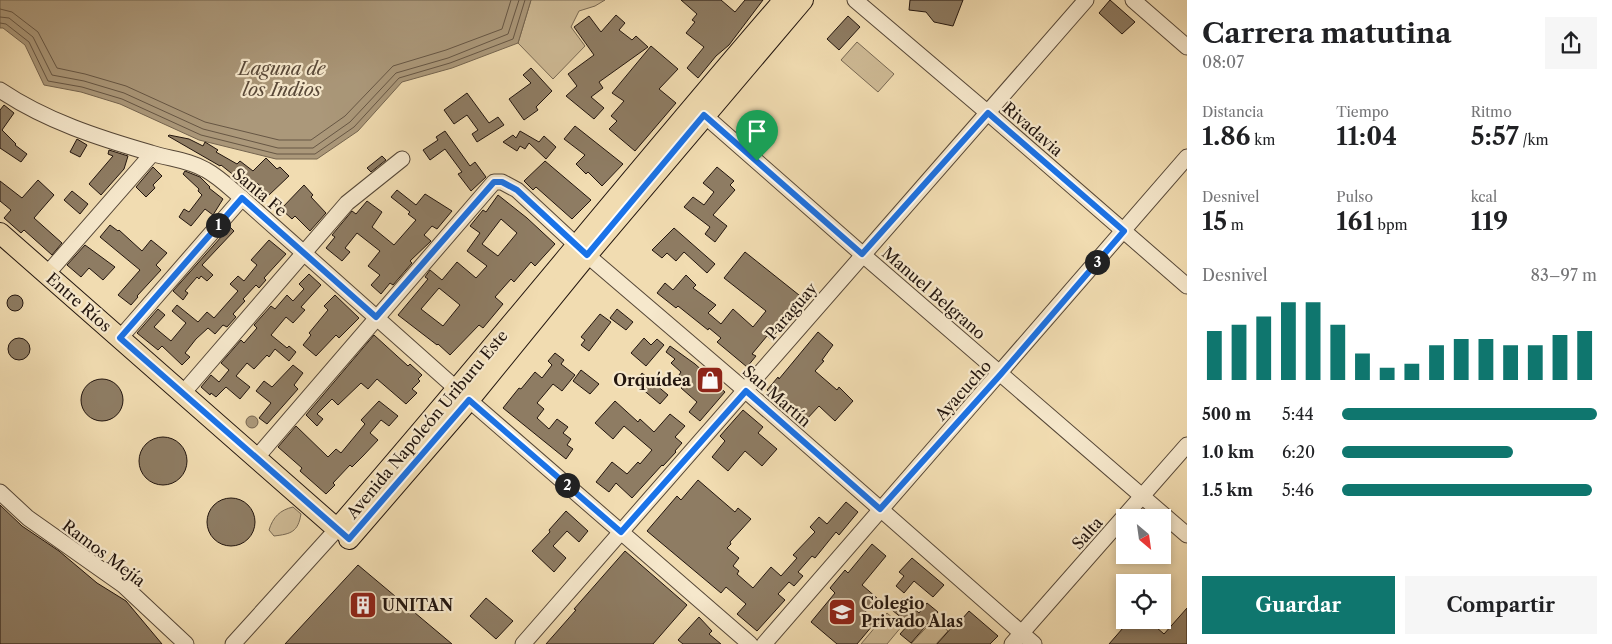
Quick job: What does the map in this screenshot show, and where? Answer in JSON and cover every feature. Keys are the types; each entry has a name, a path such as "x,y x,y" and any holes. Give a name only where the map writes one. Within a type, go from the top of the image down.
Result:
{"main road":[{"path":"581,250 699,98 784,0"},
{"path":"581,250 704,115 803,0"},
{"name":"Entre Ríos","path":"0,233 343,534"},
{"name":"Avenida Napoleón Uriburu Este","path":"343,534 463,394 581,250"}],"street":[{"name":"Rivadavia","path":"855,0 1187,286"},
{"name":"Paraguay","path":"523,644 1086,0"},
{"path":"1133,0 1187,47"},
{"name":"Santa Fe","path":"0,90 22,105 86,132 152,154 189,162 207,170 242,198 750,644"},
{"name":"Manuel Belgrano","path":"704,115 1187,535"},
{"path":"47,274 152,154"},
{"name":"Ayacucho","path":"764,644 880,509 1001,374 1187,157"},
{"path":"183,393 347,203 402,159"},
{"name":"San Martín","path":"376,317 494,182 502,182 517,190 581,250 880,509 1017,639 1034,644"},
{"path":"120,338 242,198"},
{"path":"257,457 376,317"},
{"name":"Salta","path":"1017,639 1187,445"},
{"name":"Ramos Mejía","path":"0,492 28,518 123,585 186,644"},
{"name":"Avenida Napoleón Uriburu Este","path":"233,644 343,534"}],"shaded area":[{"path":"531,0 605,0 595,6 579,11 571,27 585,46 553,79 518,43"},
{"path":"857,42 894,74 878,92 841,60"},
{"path":"293,507 301,514 298,525 289,533 274,536 269,530 273,521 281,512"},
{"path":"887,613 902,626 887,644 861,644"},
{"path":"934,619 948,631 936,644 911,644"}],"water":[{"name":"Laguna de los Indios","path":"0,0 531,0 518,43 452,68 402,82 358,131 317,159 276,159 199,140 120,104 81,92 44,85 25,45 3,28 0,28"},
{"path":"250,416 254,416 258,422 254,428 250,428 246,424 246,420"}],"building":[{"path":"681,0 721,0 735,12 745,0 763,0 729,45 716,56 698,78 687,68 704,47 686,33 695,22 692,20 697,14"},
{"path":"910,0 963,0 953,26 934,22 926,12 909,10"},
{"path":"1110,0 1135,22 1122,34 1099,13"},
{"path":"616,15 625,23 619,30 632,40 636,36 648,47 599,82 603,88 591,97 604,108 594,119 566,96 577,86 568,74 594,55 574,27 589,16 601,32"},
{"path":"848,16 860,27 839,50 827,39"},
{"path":"651,46 678,69 659,89 676,103 635,151 609,129 617,121 611,116 624,101 612,93"},
{"path":"531,68 552,91 536,107 538,110 524,120 509,99 531,83 523,75"},
{"path":"467,93 489,123 498,117 504,125 477,142 472,134 478,130 467,115 454,124 444,110"},
{"path":"4,105 14,113 2,130 15,145 27,154 21,162 0,148 0,110"},
{"path":"575,126 623,164 602,186 588,172 586,174 576,164 585,155 564,139"},
{"path":"445,131 470,166 475,162 486,177 471,191 458,174 462,172 445,149 430,160 423,150 438,140 436,137"},
{"path":"520,131 539,142 544,136 556,147 546,159 529,143 525,149 520,146 517,151 503,142 513,135 516,138"},
{"path":"169,135 189,139 203,146 205,142 218,150 216,152 237,164 240,161 253,171 266,158 277,169 280,167 289,176 269,195 257,183 254,186 244,176 241,181 221,165"},
{"path":"77,139 87,145 80,157 70,152"},
{"path":"109,150 128,156 124,169 101,195 89,184 113,156 108,154"},
{"path":"382,156 386,160 371,172 367,168"},
{"path":"545,161 591,200 572,219 536,187 533,190 524,181"},
{"path":"153,167 162,176 153,185 155,188 146,197 136,187"},
{"path":"717,167 734,181 730,185 735,190 713,215 727,226 715,242 705,234 710,227 684,207 693,197 704,205 714,192 703,183"},
{"path":"185,171 200,177 209,188 223,199 213,215 205,209 191,226 179,217 184,209 189,212 202,195 198,191 199,189 183,174"},
{"path":"38,180 54,195 34,218 62,243 52,255 24,230 21,233 4,218 11,210 0,201 0,181 22,198"},
{"path":"304,185 313,195 311,197 326,213 310,231 295,216 292,219 281,209"},
{"path":"397,190 416,205 425,194 452,211 437,229 432,226 424,235 431,241 410,261 412,263 393,285 390,283 381,294 371,285 380,275 368,266 380,251 357,233 345,248 350,252 342,261 326,248 335,237 332,235 352,211 356,214 367,201 382,212 372,227 394,245 416,220 408,214 410,212 391,197"},
{"path":"72,191 88,204 80,214 64,200"},
{"path":"498,195 555,244 535,266 531,262 514,282 511,279 495,297 503,304 483,328 479,325 450,355 398,315 428,279 425,277 430,270 442,280 457,262 476,278 487,266 467,251 480,233 470,226 483,210 486,212","holes":["501,219 517,233 498,256 482,244","439,288 460,305 443,326 421,309"]},
{"path":"110,225 119,230 142,251 151,240 167,253 156,265 161,270 131,305 118,295 140,270 100,237"},
{"path":"230,227 234,231 202,265 213,275 207,281 201,276 199,279 197,277 185,291 188,293 183,300 173,291"},
{"path":"674,228 715,264 707,273 684,252 676,261 667,253 662,258 652,250"},
{"path":"269,240 286,254 264,278 266,280 259,288 256,285 243,299 245,301 233,314 236,317 227,327 223,325 215,334 208,328 196,339 185,353 190,357 182,365 162,346 158,350 137,333 158,309 165,315 154,327 171,341 186,323 172,311 177,305 198,322 207,312 214,318 238,291 230,284 238,276 244,281 257,265 251,260"},
{"path":"85,245 115,267 103,280 89,268 81,277 67,265"},
{"path":"745,252 804,299 771,339 767,336 752,354 756,356 747,367 717,342 721,338 709,328 708,330 678,306 676,308 657,293 665,283 673,290 686,275 696,285 693,288 716,305 708,313 721,324 733,309 753,327 766,311 724,278"},
{"path":"309,274 321,285 301,307 305,310 293,323 286,317 271,335 287,348 289,346 296,352 289,361 275,349 269,357 267,355 254,369 247,363 236,376 250,387 240,399 226,387 216,397 211,393 210,395 201,387 211,375 219,382 229,370 221,363 241,340 244,343 257,328 254,325 271,306 275,309 287,295 293,301 304,289 299,284"},
{"path":"15,295 21,297 23,303 21,309 15,311 9,309 7,303 9,297"},
{"path":"335,295 359,318 339,338 336,335 316,356 303,345 311,335 309,333 328,310 324,306"},
{"path":"617,309 633,322 626,330 610,318"},
{"path":"600,314 611,322 589,351 581,345 585,340 581,337"},
{"path":"818,332 833,345 822,360 824,361 815,371 837,390 839,387 853,401 835,421 819,406 805,421 767,390 778,377 779,379"},
{"path":"374,335 408,366 410,364 422,375 418,379 420,381 412,389 417,393 406,404 377,379 368,389 361,383 338,405 332,399 317,414 323,419 317,426 306,415"},
{"path":"19,338 27,341 30,349 27,357 19,360 11,357 8,349 11,341"},
{"path":"644,338 651,345 657,339 664,345 646,366 631,353"},
{"path":"670,346 695,364 725,392 700,421 689,412 697,402 681,388 686,382 679,375 681,372 671,363 675,359 666,352"},
{"path":"555,353 564,360 561,364 575,375 562,391 553,384 537,403 544,409 537,418 549,429 557,419 568,427 563,433 571,439 567,445 573,449 566,459 503,408 535,372 542,378 552,365 548,361"},
{"path":"293,365 303,373 294,385 298,389 267,424 259,418 271,403 256,391 264,381 272,387"},
{"path":"581,370 599,384 590,394 573,381"},
{"path":"642,373 668,395 660,404 635,383"},
{"path":"102,379 117,385 123,400 117,415 102,421 87,415 81,400 87,385"},
{"path":"379,401 398,416 389,426 381,420 370,433 378,440 352,467 350,465 333,483 335,485 326,494 300,471 302,468 278,447 296,426 328,457 336,449 341,453 365,424 361,420"},
{"path":"615,401 638,422 640,419 654,432 670,414 685,426 675,437 682,443 676,452 632,498 616,483 609,492 596,482 612,462 627,474 638,462 640,464 652,450 624,426 613,439 595,423"},
{"path":"743,410 763,427 758,433 777,449 762,466 745,451 728,471 712,457 725,441 720,436"},
{"path":"163,437 172,439 180,444 185,452 187,461 185,470 180,478 172,483 163,485 154,483 146,478 141,470 139,461 141,452 146,444 154,439"},
{"path":"698,480 735,512 738,508 751,519 730,542 731,544 727,548 739,558 733,566 739,571 737,574 753,588 771,567 781,576 797,558 793,555 815,532 810,527 819,517 827,524 846,502 858,512 839,535 836,532 815,558 812,556 798,572 803,576 794,586 789,582 778,594 785,600 757,631 737,614 746,604 726,587 721,593 647,531 677,496 681,500"},
{"path":"226,498 236,498 248,505 255,517 255,527 248,539 236,546 226,546 218,542 211,535 207,527 207,517 211,509 218,502"},
{"path":"0,505 22,526 59,551 97,583 126,601 162,644 0,644"},
{"path":"566,511 588,531 579,542 567,531 553,546 566,558 554,572 532,551"},
{"path":"872,544 886,556 862,585 877,598 862,616 873,625 857,644 837,644 811,622 835,593 830,588 845,570 848,573"},
{"path":"625,551 687,605 653,644 546,644 576,610 574,609"},
{"path":"912,558 944,585 933,597 914,581 904,593 896,586 904,576 899,572"},
{"name":"UNITAN","path":"358,565 452,644 285,644"},
{"path":"486,598 513,621 496,639 470,616"},
{"path":"902,598 919,613 927,603 938,612 911,643 900,634 909,624 892,610"},
{"path":"1187,608 1187,644 1109,644 1122,629 1158,629 1164,634 1171,629 1171,626"},
{"path":"969,611 998,636 990,644 937,644 953,626 955,627"},
{"path":"699,617 712,631 709,634 721,644 683,644 678,640"}],"place":[{"name":"Orquídea","path":"710,380"},
{"name":"UNITAN","path":"363,605"},
{"name":"Colegio Privado Alas","path":"842,612"}],"route":[{"path":"988,113 1124,231 1001,374 880,509 746,391 621,532 469,400 349,539 120,338 242,198 376,317 494,182 502,182 517,190 587,255 704,115 757,161 862,254 988,113"}]}
